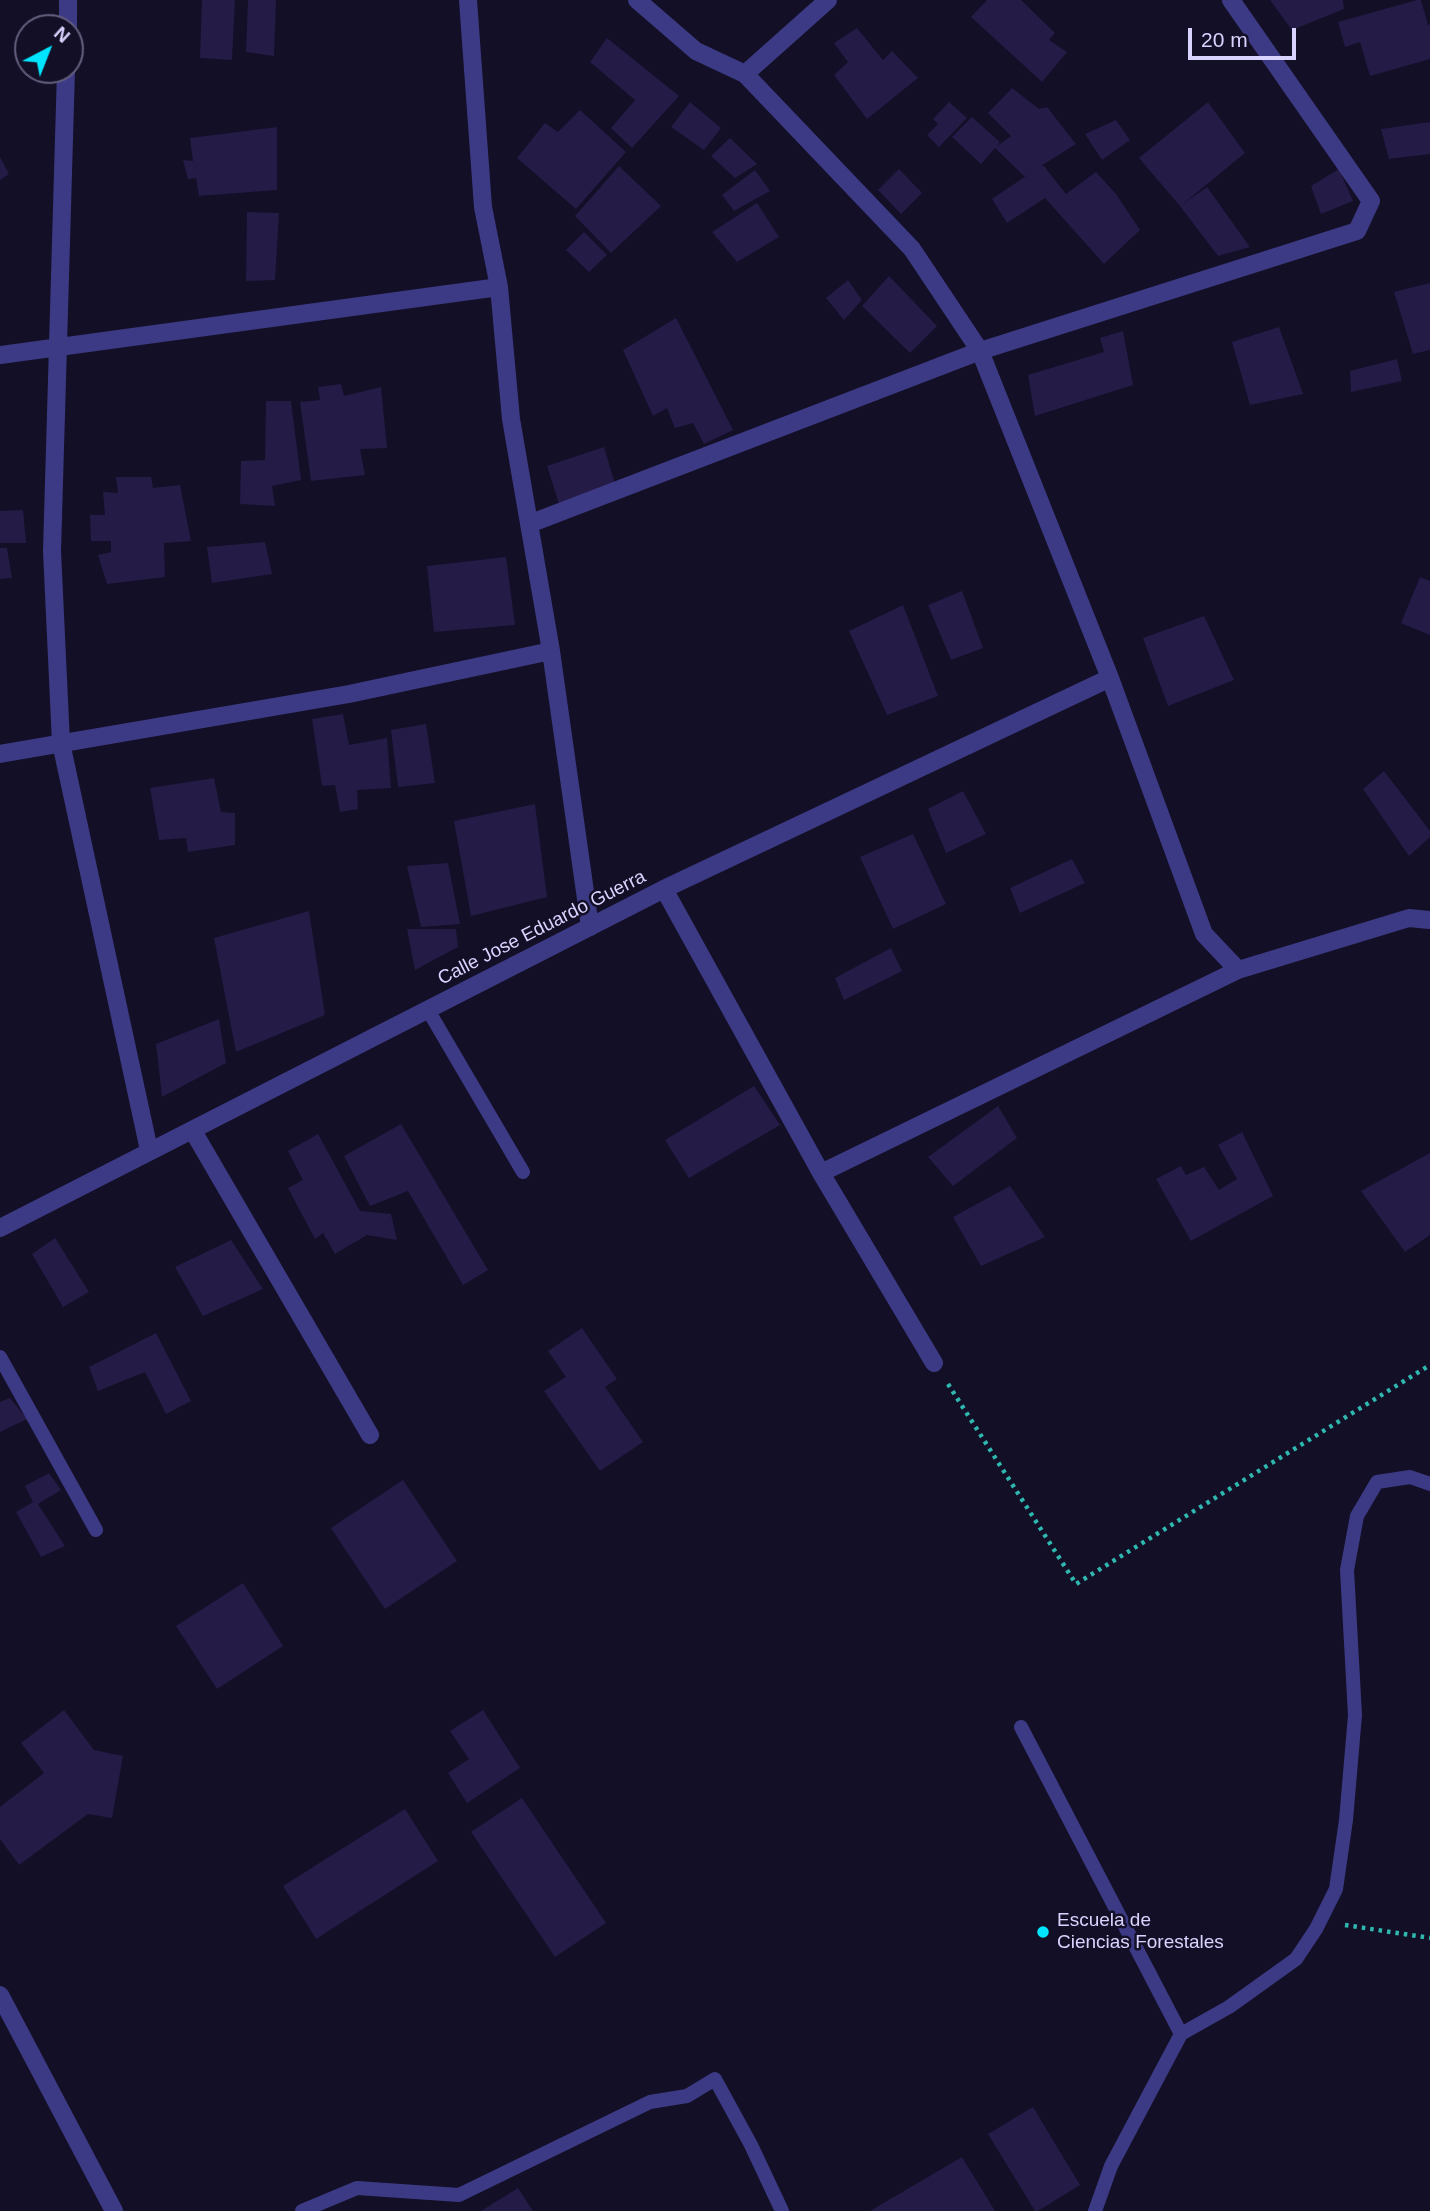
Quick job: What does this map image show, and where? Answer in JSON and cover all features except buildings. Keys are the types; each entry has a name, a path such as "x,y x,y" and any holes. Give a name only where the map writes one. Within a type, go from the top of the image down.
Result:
{"street":[{"path":"468,0 482,207 499,287 511,419 551,651 590,927"},
{"path":"637,0 696,51 745,74 912,249 980,351 1110,678 1204,934 1238,970"},
{"path":"745,74 828,0"},
{"path":"529,524 980,351 1357,231 1371,201 1231,0"},
{"path":"66,84 52,551 61,743 149,1150"},
{"path":"0,355 499,287"},
{"path":"0,754 349,694 551,651"},
{"name":"Calle Jose Eduardo Guerra","path":"0,1228 664,889 1110,678"},
{"path":"664,889 821,1173 934,1363"},
{"path":"821,1173 1238,970 1409,918 1430,920"},
{"path":"193,1131 370,1435"},
{"path":"0,1995 114,2211"}],"lane":[{"path":"428,1010 523,1172"},
{"path":"0,1356 96,1530"},
{"path":"1096,2211 1111,2166 1181,2034 1229,2007 1296,1959 1316,1929 1336,1889 1346,1820 1355,1715 1347,1570 1357,1516 1377,1482 1410,1477 1430,1484"},
{"path":"1021,1727 1181,2034"},
{"path":"302,2211 357,2188 459,2195 650,2102 687,2096 715,2079 751,2145 782,2211"}],"path":[{"path":"934,1363 1076,1584 1430,1365"},
{"path":"1316,1929 1345,1925 1430,1938"}],"place":[{"name":"Escuela de Ciencias Forestales","path":"1043,1932"}]}
